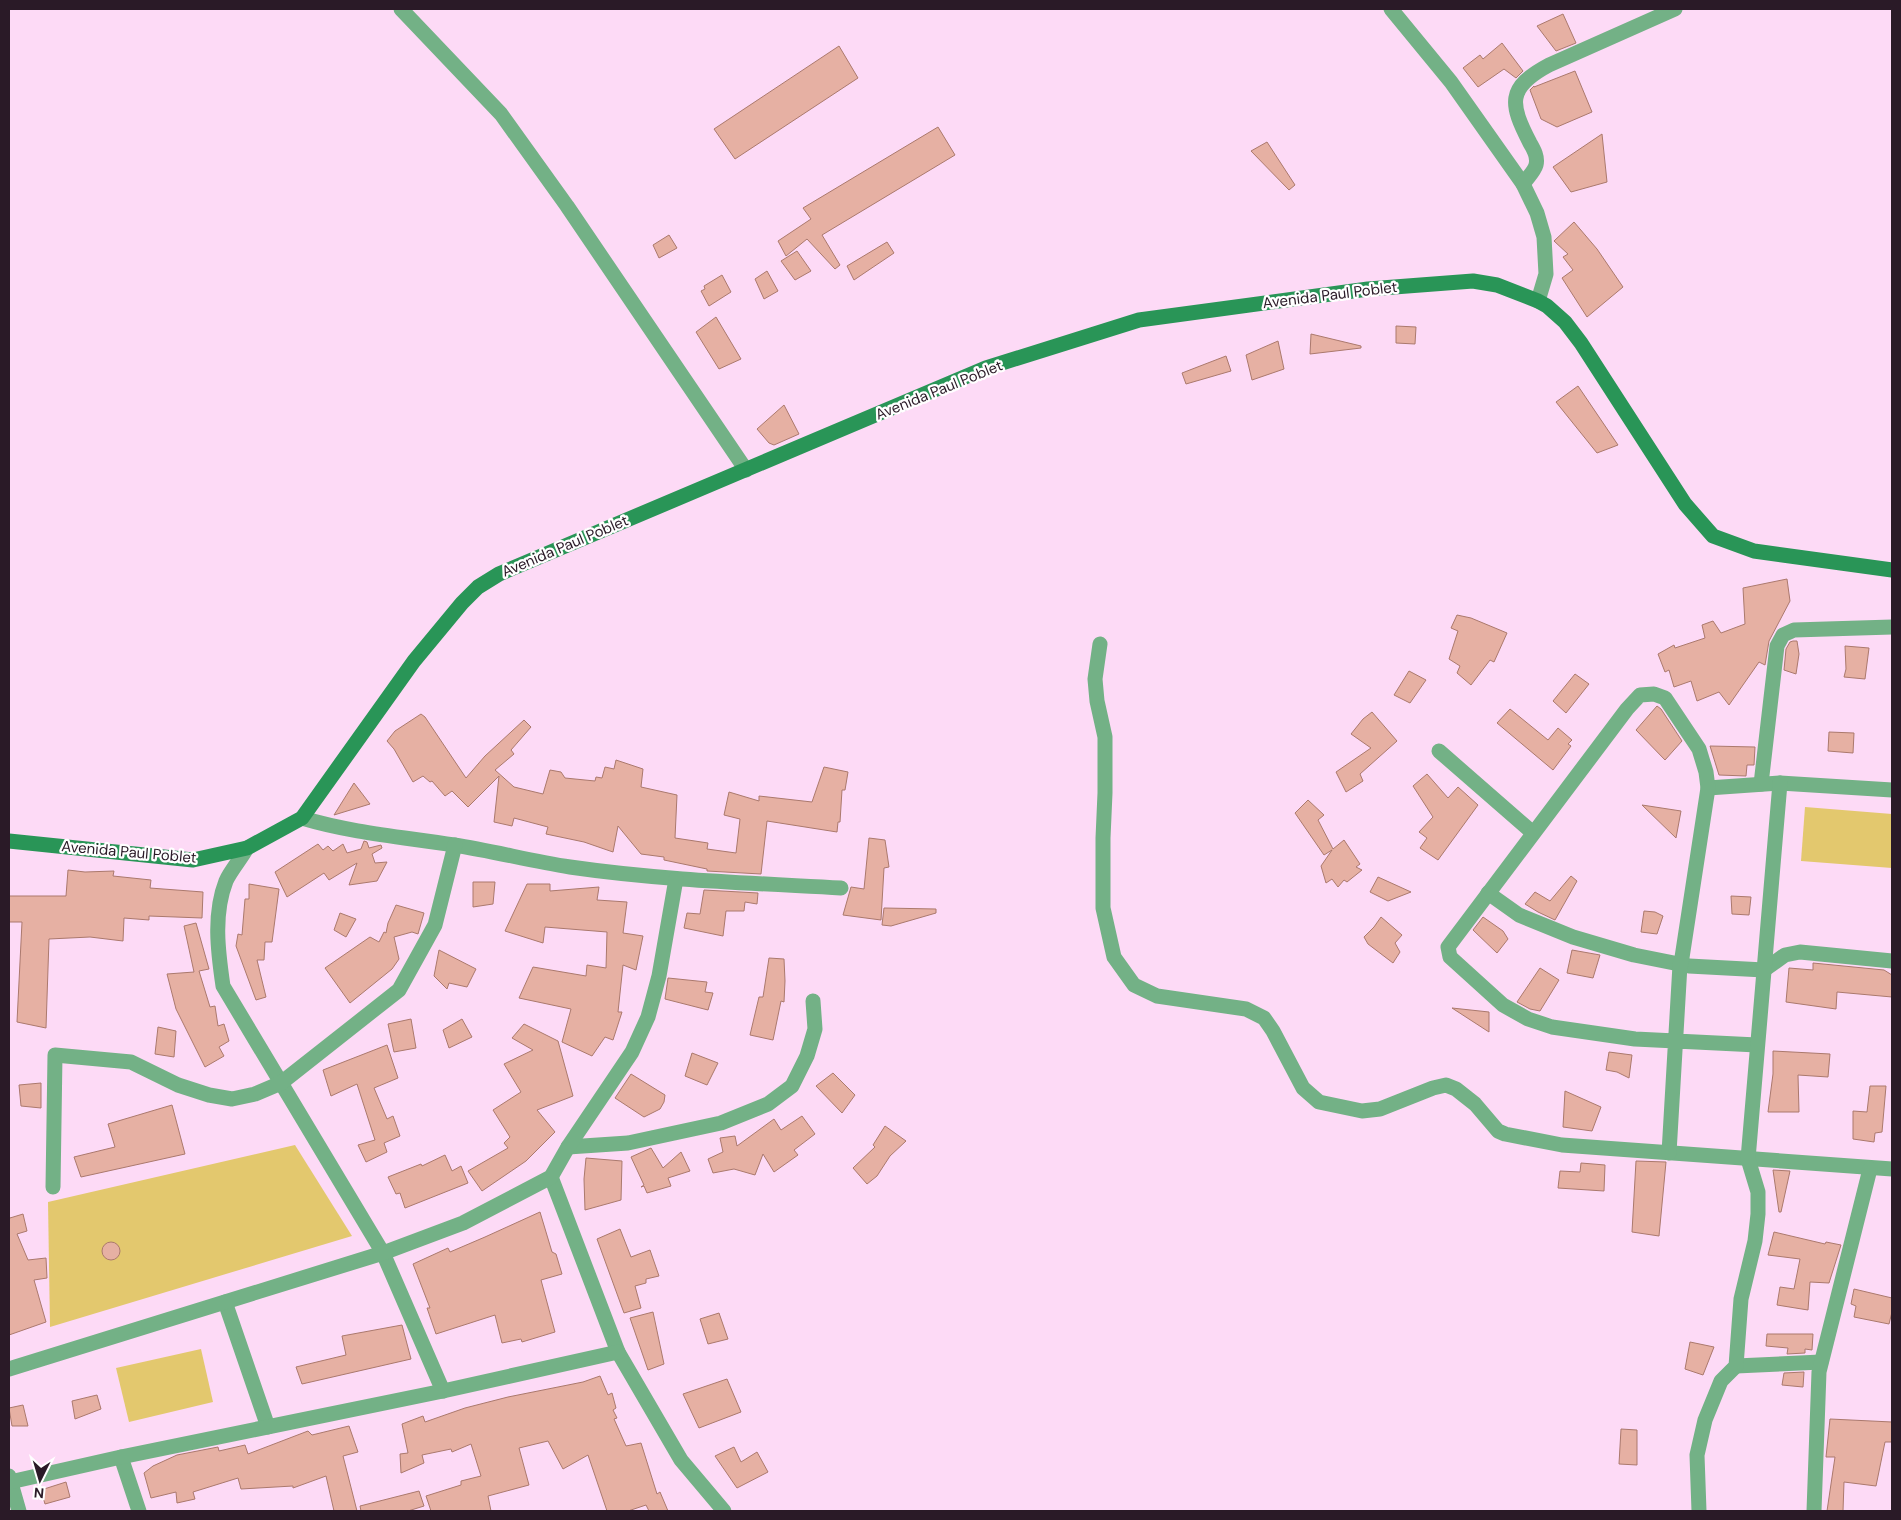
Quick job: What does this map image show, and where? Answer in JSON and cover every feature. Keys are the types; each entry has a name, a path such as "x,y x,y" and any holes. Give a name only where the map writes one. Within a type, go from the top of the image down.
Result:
{"main road":[{"name":"Avenida Paul Poblet","path":"9,841 193,860 247,848 302,818 414,661 462,603 478,588 499,574 986,368 1139,320 1368,289 1473,281 1497,285 1538,301 1547,306 1565,322 1581,343 1685,504 1713,536 1754,551 1892,570"}],"street":[{"path":"401,9 501,114 567,206 746,470"},
{"path":"1391,9 1451,82 1523,184 1537,213 1544,237 1546,274 1538,301"},
{"path":"1523,184 1533,172 1536,164 1535,152 1518,120 1516,110 1515,99 1526,80 1532,74 1549,65 1675,9"},
{"path":"1761,784 1777,646 1783,635 1794,630 1892,627"},
{"path":"1100,644 1095,679 1097,701 1105,738 1103,908 1114,957 1134,985 1157,996 1246,1009 1264,1018 1274,1032 1302,1088 1319,1102 1362,1111 1380,1109 1433,1088 1446,1085 1456,1089 1475,1104 1498,1131 1562,1145 1870,1169 1892,1169"},
{"path":"1669,1153 1676,1041 1680,964 1708,788 1699,749 1665,698 1654,694 1640,695 1627,708 1488,893 1448,947 1448,952 1450,957 1502,1005 1528,1019 1552,1027 1635,1039 1676,1041 1757,1045"},
{"path":"1439,751 1533,833"},
{"path":"1699,1511 1698,1455 1705,1420 1721,1381 1736,1366 1741,1299 1755,1241 1758,1192 1748,1159 1780,783"},
{"path":"1708,788 1780,783 1892,790"},
{"path":"302,818 369,834 455,845 569,867 676,878 841,888"},
{"path":"53,1187 55,1055 131,1062 178,1085 209,1095 232,1099 255,1094 281,1083 399,990 435,925 455,845"},
{"path":"247,848 226,881 219,911 218,949 223,986 383,1253 442,1392"},
{"path":"9,1369 383,1253 463,1223 550,1177 632,1052 648,1017 659,976 676,878"},
{"path":"1488,893 1519,915 1573,937 1634,955 1680,964 1764,970 1785,955 1800,952 1892,961"},
{"path":"568,1147 628,1143 720,1123 768,1104 792,1086 807,1056 815,1028 813,1001"},
{"path":"1814,1511 1819,1372 1870,1169"},
{"path":"550,1177 618,1352 681,1460 724,1511"},
{"path":"225,1302 268,1427"},
{"path":"19,1511 10,1479 442,1392 618,1352"},
{"path":"1736,1366 1821,1362"},
{"path":"121,1457 139,1511"}],"shaded area":[{"path":"1805,807 1892,814 1892,868 1801,861"},
{"path":"295,1145 352,1236 50,1327 48,1202"},
{"path":"201,1349 213,1402 129,1422 116,1368"}],"building":[{"path":"1563,14 1576,43 1556,51 1537,26"},
{"path":"1502,43 1523,71 1516,78 1504,69 1478,87 1463,68 1480,55 1483,59"},
{"path":"839,46 858,78 735,159 714,129"},
{"path":"1575,71 1592,112 1557,127 1541,119 1530,90 1534,86"},
{"path":"938,127 955,155 822,235 840,265 835,269 807,239 786,256 778,241 811,219 803,208"},
{"path":"1602,134 1607,182 1571,192 1553,167"},
{"path":"1267,142 1295,185 1289,190 1251,151"},
{"path":"1574,222 1597,249 1623,287 1587,317 1562,278 1573,270 1563,257 1568,254 1554,241"},
{"path":"669,235 677,248 659,258 653,245"},
{"path":"887,242 894,253 854,280 847,266"},
{"path":"797,251 811,271 795,280 781,261"},
{"path":"767,271 778,291 764,299 755,279"},
{"path":"722,275 731,292 709,306 701,291 705,289 704,286"},
{"path":"716,317 741,359 719,369 696,332"},
{"path":"1396,326 1416,327 1415,344 1396,343"},
{"path":"1311,334 1361,346 1361,348 1310,354"},
{"path":"1278,341 1284,369 1252,380 1246,355"},
{"path":"1226,356 1231,371 1186,384 1182,373"},
{"path":"1578,386 1618,445 1597,453 1556,402"},
{"path":"784,405 799,434 774,445 769,443 757,429"},
{"path":"1787,579 1790,601 1769,641 1765,665 1759,662 1729,705 1719,692 1697,701 1691,681 1674,687 1669,670 1665,672 1658,654 1674,645 1675,648 1705,638 1702,625 1713,621 1721,633 1745,624 1743,588"},
{"path":"1457,615 1471,618 1507,633 1494,662 1490,660 1471,685 1457,673 1460,666 1449,659 1458,631 1451,628"},
{"path":"1797,641 1799,654 1796,674 1784,670 1786,649 1790,642"},
{"path":"1845,646 1869,648 1865,679 1844,677 1846,669"},
{"path":"1409,671 1426,680 1410,703 1394,695"},
{"path":"1575,674 1589,684 1566,713 1553,701"},
{"path":"1657,706 1661,709 1682,741 1665,760 1636,730"},
{"path":"1510,709 1548,740 1558,728 1572,740 1568,744 1571,746 1553,770 1497,723"},
{"path":"1372,712 1397,741 1360,774 1363,781 1346,792 1336,772 1371,748 1351,734 1363,719"},
{"path":"421,714 425,717 466,778 485,756 524,720 531,727 511,750 514,754 495,770 514,787 543,794 550,770 561,772 565,778 595,781 596,777 602,778 605,767 614,769 616,760 643,769 641,787 677,795 675,838 708,843 707,849 736,853 740,819 724,815 729,792 759,801 759,796 812,802 824,767 848,772 845,790 842,790 840,822 838,822 837,832 767,821 761,874 707,871 707,869 664,860 664,857 641,854 618,826 613,852 584,842 546,834 548,827 514,818 512,826 494,822 499,776 468,807 452,791 445,796 432,781 430,782 423,776 413,782 394,749 387,741 395,731"},
{"path":"1829,732 1854,733 1853,753 1828,751"},
{"path":"1710,746 1755,747 1754,765 1747,765 1746,776 1719,775"},
{"path":"1427,774 1448,798 1458,787 1478,805 1438,860 1420,848 1427,838 1419,832 1433,817 1413,786"},
{"path":"354,783 370,804 334,815"},
{"path":"1308,800 1324,815 1318,820 1333,849 1344,840 1360,864 1356,867 1362,870 1347,882 1344,880 1338,887 1332,879 1326,883 1321,866 1332,850 1324,855 1295,813"},
{"path":"1642,805 1681,811 1676,838"},
{"path":"869,838 885,840 889,867 884,868 881,920 843,915 851,887 864,889"},
{"path":"364,841 367,842 369,848 381,845 382,848 372,854 375,863 387,862 377,881 349,885 357,863 329,880 324,873 287,897 275,872 318,844 323,850 328,846 333,851 343,844 347,853 361,849"},
{"path":"68,870 85,872 114,871 113,876 151,880 150,888 203,892 202,918 149,916 149,920 124,918 123,941 90,937 49,939 46,1028 17,1022 22,922 9,922 9,896 66,896"},
{"path":"1571,876 1577,881 1555,920 1525,904 1535,892 1550,901"},
{"path":"1378,877 1411,892 1388,901 1370,892"},
{"path":"473,882 495,882 493,904 473,907"},
{"path":"249,884 279,889 272,942 265,942 264,960 257,960 266,997 256,1000 236,946 238,934 242,935 245,899 249,899"},
{"path":"527,884 550,884 550,891 599,887 597,900 627,902 623,933 643,936 636,970 623,965 618,1012 622,1012 613,1040 605,1037 592,1056 562,1042 571,1009 519,998 533,967 586,976 587,965 606,968 607,932 545,927 543,943 505,931"},
{"path":"704,890 758,893 757,904 745,902 744,911 726,911 723,936 684,928 687,913 700,914"},
{"path":"1731,896 1751,897 1749,915 1732,914"},
{"path":"396,905 424,913 418,934 412,932 394,937 399,959 392,969 350,1003 325,968 370,937 379,942 384,932 386,933"},
{"path":"884,908 936,909 936,913 891,926 882,925"},
{"path":"1644,911 1655,912 1663,916 1657,934 1641,932"},
{"path":"340,913 356,919 346,937 334,930"},
{"path":"1381,917 1402,935 1395,943 1400,952 1393,963 1368,944 1364,937"},
{"path":"1483,917 1503,931 1508,939 1497,953 1473,930"},
{"path":"196,923 209,969 199,971 210,1007 215,1006 218,1026 224,1024 229,1041 219,1047 224,1056 205,1067 176,1009 167,974 194,972 184,926"},
{"path":"439,950 476,969 467,987 449,983 447,989 434,976"},
{"path":"1572,950 1600,955 1593,978 1567,973"},
{"path":"769,958 784,959 784,1002 781,1001 773,1040 750,1035 759,997 763,997"},
{"path":"1813,963 1884,970 1892,975 1892,997 1837,992 1836,1009 1786,1002 1789,968 1813,970"},
{"path":"1540,968 1559,980 1540,1011 1530,1009 1517,1002"},
{"path":"668,978 707,982 705,992 713,993 708,1010 665,999"},
{"path":"1452,1008 1489,1012 1489,1032"},
{"path":"411,1019 416,1048 394,1052 388,1024"},
{"path":"462,1019 472,1037 449,1048 443,1030"},
{"path":"524,1024 558,1041 573,1096 537,1110 555,1132 526,1161 482,1191 468,1171 508,1148 504,1143 510,1137 493,1110 521,1092 504,1064 533,1050 512,1038"},
{"path":"158,1027 176,1031 174,1057 155,1054"},
{"path":"387,1045 398,1078 374,1088 387,1119 393,1116 400,1136 384,1143 387,1152 366,1162 358,1145 375,1140 357,1084 331,1096 323,1070"},
{"path":"1773,1051 1830,1054 1828,1077 1798,1075 1799,1112 1768,1112 1773,1074"},
{"path":"1609,1052 1632,1055 1629,1078 1617,1072 1606,1070"},
{"path":"692,1053 718,1063 707,1085 685,1076"},
{"path":"833,1073 855,1095 842,1113 816,1086"},
{"path":"631,1074 665,1095 660,1109 644,1117 615,1098"},
{"path":"41,1083 41,1108 21,1106 19,1085"},
{"path":"1870,1086 1886,1086 1882,1132 1875,1133 1874,1142 1853,1139 1853,1111 1867,1112"},
{"path":"1565,1091 1601,1107 1592,1131 1563,1127"},
{"path":"172,1105 185,1154 81,1177 74,1157 115,1147 108,1124"},
{"path":"802,1116 815,1134 794,1150 798,1155 774,1172 763,1154 755,1175 734,1169 713,1173 708,1159 723,1152 720,1138 735,1136 737,1146 774,1119 781,1130"},
{"path":"885,1126 906,1141 890,1156 877,1176 867,1184 853,1168 875,1147 873,1145"},
{"path":"651,1148 663,1168 681,1152 690,1171 668,1178 671,1186 647,1193 644,1186 641,1187 644,1185 631,1157"},
{"path":"445,1155 452,1171 461,1166 468,1183 405,1208 400,1193 396,1194 388,1177 421,1164 422,1166"},
{"path":"586,1158 622,1161 621,1200 585,1210 584,1179"},
{"path":"1636,1161 1666,1162 1659,1236 1632,1232"},
{"path":"1581,1163 1605,1165 1604,1191 1558,1188 1560,1171 1580,1172"},
{"path":"1773,1170 1790,1171 1781,1212 1779,1212"},
{"path":"540,1212 552,1252 556,1254 562,1274 541,1280 555,1332 522,1342 521,1339 502,1343 495,1315 436,1334 427,1308 430,1308 413,1264 448,1248 450,1252"},
{"path":"23,1214 27,1231 17,1234 28,1260 46,1258 47,1278 34,1280 46,1322 9,1335 9,1216 10,1218"},
{"path":"620,1229 631,1257 650,1250 659,1276 646,1279 646,1283 635,1286 641,1308 624,1313 597,1239"},
{"path":"1774,1232 1825,1244 1826,1242 1841,1245 1829,1283 1810,1282 1808,1310 1777,1305 1780,1287 1794,1289 1800,1259 1768,1255"},
{"path":"107,1242 115,1242 120,1247 118,1258 107,1260 102,1255 102,1247"},
{"path":"1854,1289 1892,1298 1892,1312 1889,1324 1854,1317 1856,1306 1851,1304"},
{"path":"653,1312 664,1364 648,1370 630,1318"},
{"path":"719,1313 728,1339 708,1344 700,1319"},
{"path":"402,1325 411,1359 302,1384 296,1367 346,1355 342,1336"},
{"path":"1767,1334 1813,1334 1812,1350 1805,1349 1805,1353 1787,1354 1788,1348 1766,1346"},
{"path":"1690,1342 1714,1347 1703,1375 1685,1369"},
{"path":"1804,1372 1803,1387 1782,1385 1784,1373"},
{"path":"600,1376 608,1395 612,1393 616,1408 613,1410 617,1418 614,1419 626,1446 641,1443 657,1494 660,1492 668,1511 649,1511 646,1505 628,1511 607,1511 588,1455 563,1469 548,1441 519,1448 529,1485 488,1496 491,1511 431,1511 426,1496 461,1485 461,1481 481,1476 471,1444 452,1452 451,1449 422,1455 424,1463 401,1473 400,1454 408,1453 402,1424 423,1416 425,1422 465,1408 583,1382"},
{"path":"727,1379 741,1412 699,1428 683,1394"},
{"path":"97,1395 101,1409 75,1419 72,1401"},
{"path":"23,1405 28,1426 12,1426 9,1408"},
{"path":"1830,1419 1892,1422 1892,1442 1885,1442 1876,1486 1844,1482 1843,1511 1827,1511 1835,1457 1826,1457"},
{"path":"349,1426 358,1452 343,1456 357,1511 334,1511 326,1476 293,1488 293,1486 241,1489 238,1478 193,1492 195,1499 177,1503 176,1492 151,1498 144,1473 153,1466 177,1455 218,1447 219,1451 245,1445 248,1454 308,1431 312,1435"},
{"path":"1621,1429 1637,1430 1637,1465 1619,1464"},
{"path":"734,1447 741,1462 757,1452 768,1472 737,1488 715,1456"},
{"path":"66,1482 70,1497 45,1504 41,1490"},
{"path":"419,1491 424,1506 408,1511 361,1511 360,1506"}]}
